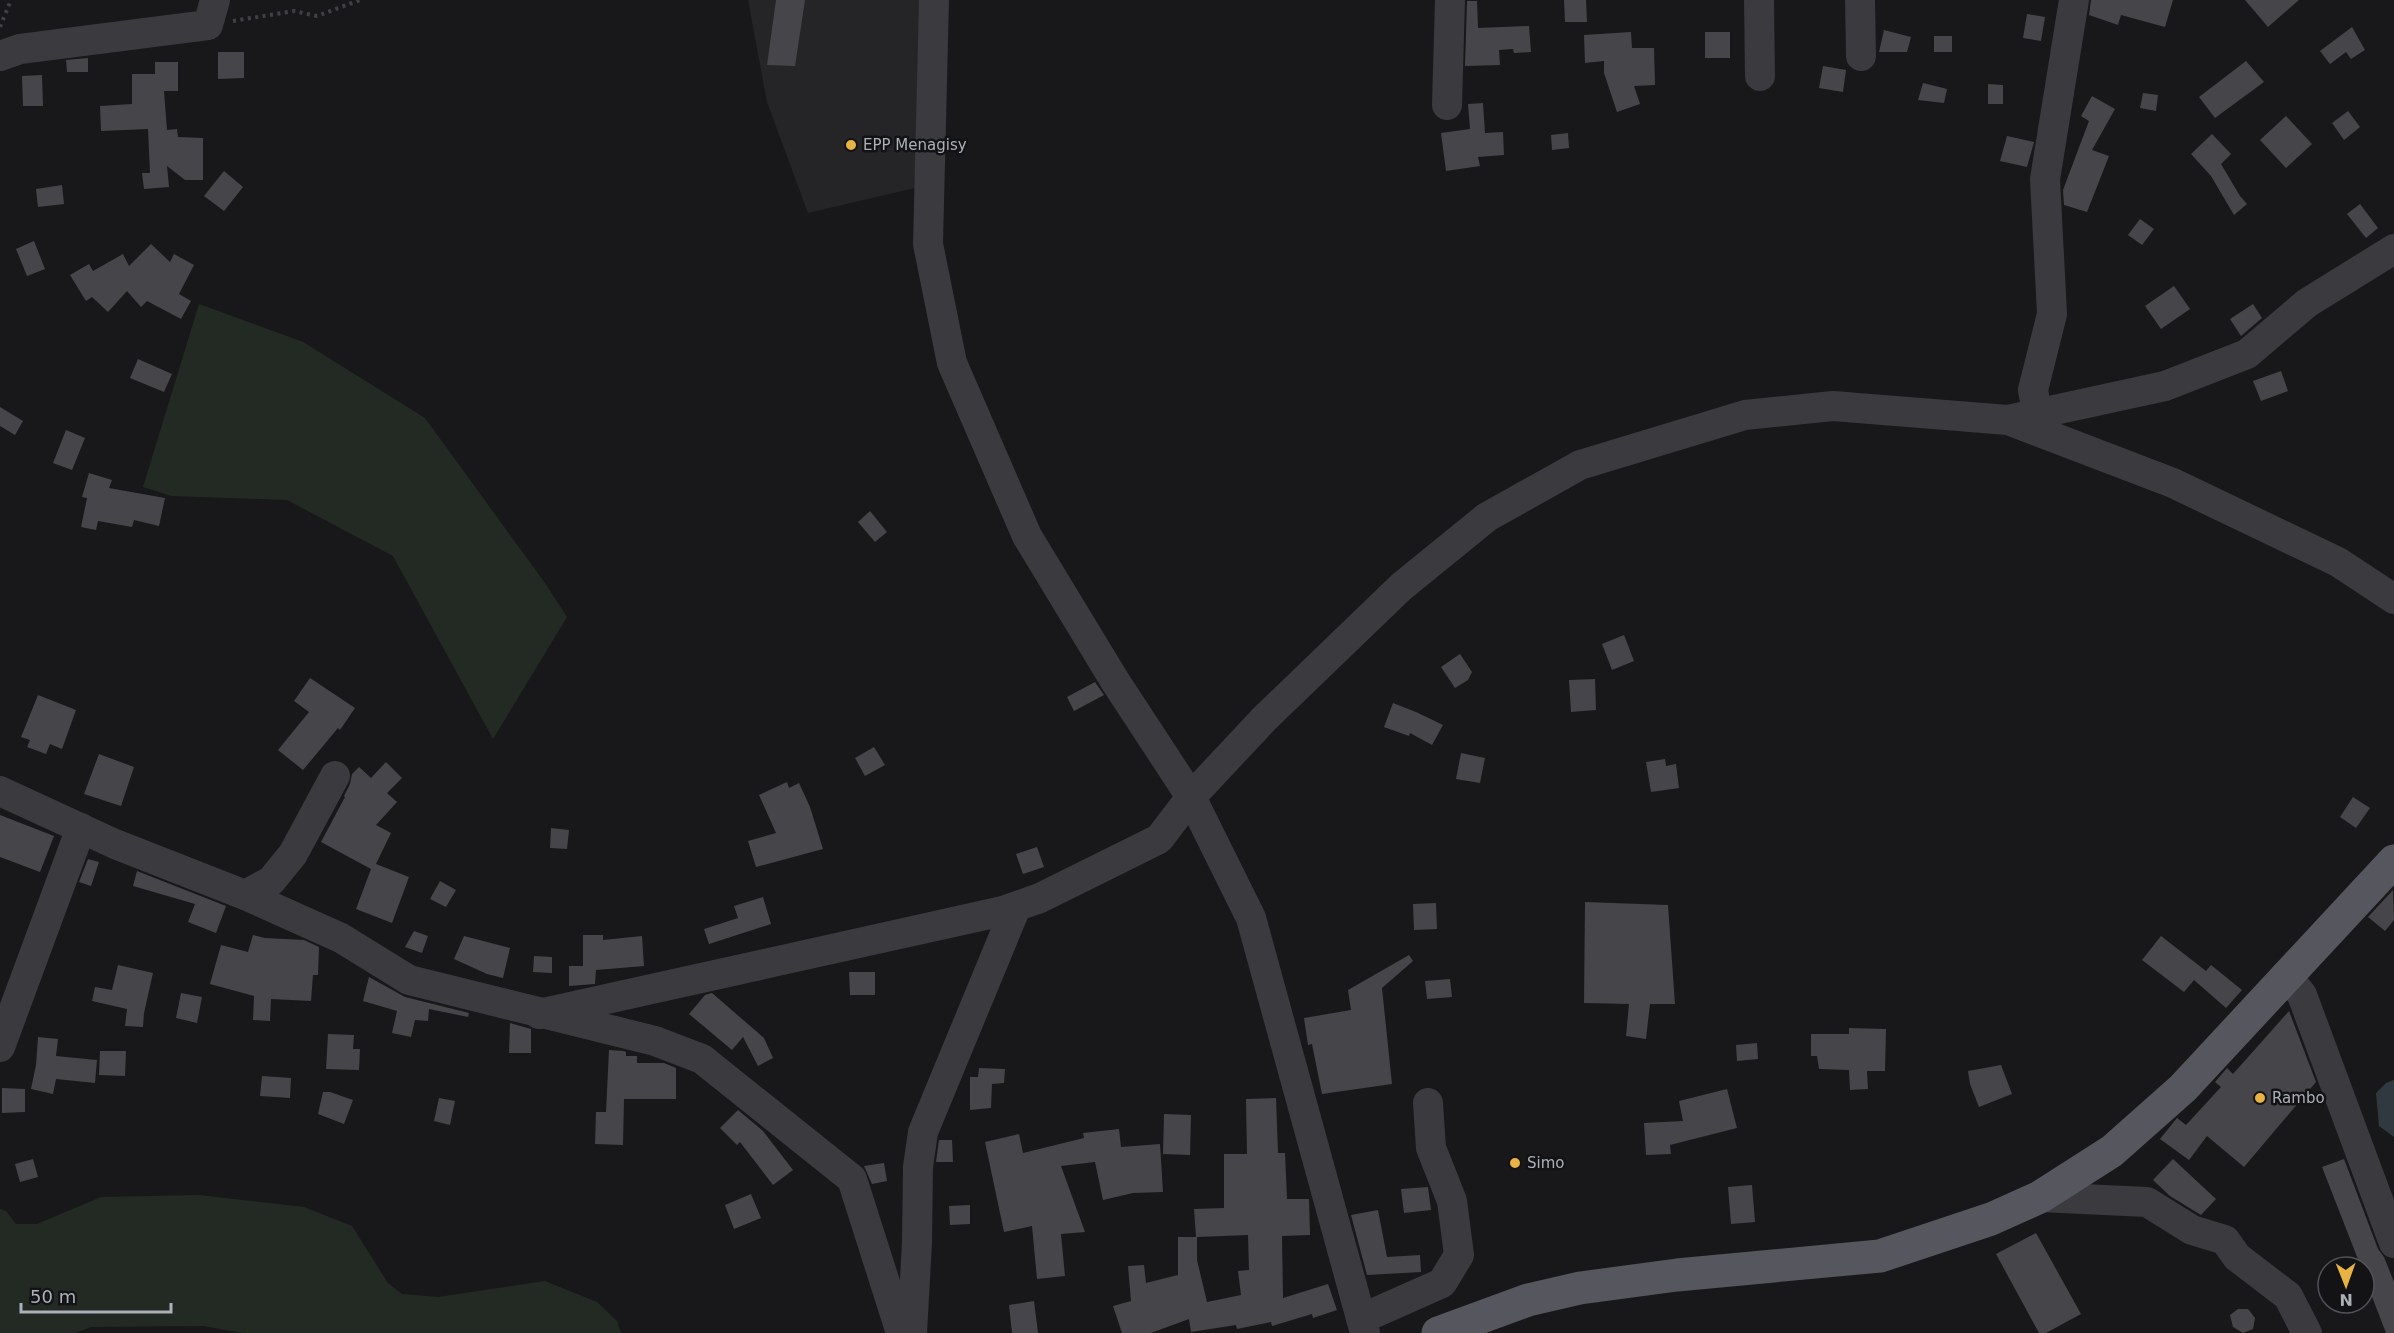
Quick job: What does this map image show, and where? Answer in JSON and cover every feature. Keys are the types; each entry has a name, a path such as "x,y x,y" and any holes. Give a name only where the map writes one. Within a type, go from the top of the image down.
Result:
{"main road":[{"path":"1438,1333 1528,1300 1580,1288 1666,1276 1880,1257 1991,1219 2040,1197 2112,1151 2183,1088 2394,861"}],"street":[{"path":"934,0 928,244 952,363 1027,536 1115,681 1191,796 1251,918 1363,1326 1442,1283 1459,1255 1452,1201 1431,1148 1428,1103"},
{"path":"1447,105 1450,0"},
{"path":"1759,0 1760,76"},
{"path":"1860,0 1861,56"},
{"path":"2037,412 2033,390 2052,314 2044,179 2074,0"},
{"path":"0,56 21,49 212,12"},
{"path":"2008,420 2165,386 2247,354 2307,303 2394,249"},
{"path":"539,1014 1016,906 1040,898 1159,839 1191,796 1263,718 1401,587 1487,517 1580,465 1745,416 1833,406 2008,420 2173,483 2338,562 2394,599"},
{"path":"245,895 271,881 293,854 335,776"},
{"path":"0,791 81,828 245,895 341,938 409,980 655,1041 702,1059 852,1179 901,1333"},
{"path":"0,1047 81,828"},
{"path":"912,1333 918,1167 923,1132 1016,906"},
{"path":"2288,977 2302,995 2394,1243"},
{"path":"2040,1197 2147,1202 2192,1230 2225,1240 2237,1257 2288,1296 2307,1333"}],"path":[{"path":"0,27 11,0"},
{"path":"212,12 294,11 317,16 360,0"}],"shaded area":[{"name":"EPP Menagisy","path":"748,0 923,0 919,187 808,213 767,102"},
{"path":"199,304 303,342 425,418 545,583 567,617 493,739 393,556 287,500 172,496 143,487"},
{"path":"2394,1080 2394,1137 2379,1126 2376,1093 2386,1083"},
{"path":"199,1195 304,1207 352,1226 388,1283 402,1294 438,1297 545,1281 597,1302 617,1321 621,1333 243,1333 203,1326 91,1327 75,1333 0,1333 0,1209 6,1211 16,1224 37,1224 101,1197"}],"building":[{"path":"776,0 805,0 795,66 767,65"},
{"path":"1564,0 1586,0 1587,22 1565,22"},
{"path":"2091,0 2173,0 2165,27 2121,15 2118,25 2089,15"},
{"path":"2245,0 2299,0 2268,27"},
{"path":"1467,1 1477,1 1478,28 1529,26 1531,52 1514,53 1513,49 1499,50 1500,65 1465,66"},
{"path":"2027,14 2045,17 2041,41 2023,38"},
{"path":"2352,27 2365,50 2351,59 2346,52 2330,64 2320,51"},
{"path":"1884,30 1911,37 1907,52 1879,52"},
{"path":"1631,32 1632,48 1654,48 1655,85 1634,86 1640,104 1617,112 1604,73 1604,61 1585,63 1584,35"},
{"path":"1705,32 1730,32 1730,58 1705,58"},
{"path":"1934,36 1952,36 1952,52 1934,52"},
{"path":"218,52 244,52 244,78 218,79"},
{"path":"88,58 88,72 67,72 66,60"},
{"path":"2246,61 2264,82 2215,118 2199,97"},
{"path":"155,62 178,62 178,91 164,91 167,130 177,129 178,137 203,138 203,180 185,180 167,166 169,187 144,189 142,173 150,173 148,129 101,131 100,106 132,104 132,74 155,74"},
{"path":"1823,66 1846,70 1843,92 1819,88"},
{"path":"42,75 43,106 23,106 22,76"},
{"path":"1923,83 1947,89 1944,103 1918,100"},
{"path":"1988,84 2003,85 2003,104 1988,104"},
{"path":"2143,93 2158,95 2156,111 2140,108"},
{"path":"2092,96 2115,109 2092,150 2109,156 2087,212 2064,205 2063,190 2089,121 2081,116"},
{"path":"1483,103 1485,133 1503,132 1504,155 1478,157 1480,166 1446,171 1441,133 1470,129 1468,104"},
{"path":"2348,111 2360,127 2344,140 2332,123"},
{"path":"2286,116 2312,144 2286,168 2260,140"},
{"path":"1568,133 1569,148 1552,150 1551,135"},
{"path":"2212,134 2231,154 2221,164 2247,204 2234,215 2211,176 2191,154"},
{"path":"2007,136 2034,142 2027,167 2000,161"},
{"path":"224,171 243,187 224,211 204,196"},
{"path":"62,185 64,204 38,207 36,189"},
{"path":"2360,204 2378,228 2366,238 2347,214"},
{"path":"2140,219 2154,229 2142,245 2128,235"},
{"path":"34,241 45,269 27,276 16,249"},
{"path":"151,244 170,262 174,254 194,265 179,294 191,301 181,319 147,301 141,307 127,291 108,312 92,297 86,301 70,275 89,264 93,271 123,254 129,266"},
{"path":"2174,286 2190,309 2161,329 2145,306"},
{"path":"2253,304 2262,318 2241,336 2230,319"},
{"path":"138,359 172,374 164,392 130,378"},
{"path":"2281,371 2288,391 2261,401 2253,381"},
{"path":"0,407 23,421 15,435 0,426"},
{"path":"66,430 85,438 72,470 53,463"},
{"path":"89,473 112,480 109,488 165,498 159,526 134,520 132,527 98,521 96,530 81,527 87,498 82,497"},
{"path":"870,511 887,532 875,542 858,522"},
{"path":"1624,635 1634,661 1612,670 1602,644"},
{"path":"1460,654 1472,672 1468,680 1455,688 1441,667"},
{"path":"310,678 355,708 340,730 338,728 303,770 278,750 309,712 294,701"},
{"path":"1595,679 1596,710 1571,712 1569,680"},
{"path":"1095,682 1104,695 1074,711 1067,697"},
{"path":"38,695 76,710 62,749 50,744 46,754 27,747 30,740 21,737"},
{"path":"1393,703 1443,725 1432,745 1410,733 1409,736 1384,727"},
{"path":"874,747 885,765 865,776 855,758"},
{"path":"1461,753 1485,758 1480,783 1456,779"},
{"path":"99,754 134,767 121,806 84,794"},
{"path":"1665,759 1666,766 1676,764 1679,788 1651,792 1646,762"},
{"path":"386,762 402,778 387,793 397,802 376,825 391,833 376,864 409,877 392,923 356,909 371,869 321,842 345,797 352,774 359,767 371,778"},
{"path":"787,782 789,788 799,783 810,807 823,849 756,867 748,841 776,833 759,795"},
{"path":"2353,797 2370,808 2356,828 2340,817"},
{"path":"0,815 54,836 40,872 0,857"},
{"path":"551,828 569,830 567,849 550,848"},
{"path":"1037,847 1044,867 1023,874 1016,854"},
{"path":"88,859 99,862 91,886 79,882"},
{"path":"137,871 226,906 216,933 188,922 195,904 133,886"},
{"path":"440,881 456,890 446,907 430,899"},
{"path":"2393,890 2394,920 2385,931 2368,917"},
{"path":"763,897 771,924 709,944 704,929 738,918 734,906"},
{"path":"1585,902 1668,905 1675,1004 1650,1004 1646,1039 1626,1036 1629,1004 1584,1003"},
{"path":"1436,903 1437,929 1414,930 1413,904"},
{"path":"414,931 428,936 422,953 405,947"},
{"path":"253,935 265,938 304,940 319,947 318,975 313,975 311,1001 271,999 270,1021 253,1020 254,996 210,984 221,945 248,952"},
{"path":"583,935 603,935 603,940 642,936 644,966 596,970 595,984 569,986 569,966 583,966"},
{"path":"464,936 510,948 503,978 487,974 454,959"},
{"path":"2161,936 2206,971 2211,965 2242,990 2226,1008 2194,980 2184,992 2142,960"},
{"path":"1409,955 1413,961 1382,988 1392,1084 1322,1094 1312,1044 1308,1045 1304,1018 1351,1010 1348,990"},
{"path":"534,956 552,957 552,973 533,972"},
{"path":"118,965 153,973 143,1027 125,1026 127,1009 92,1001 95,987 112,990"},
{"path":"849,972 875,972 875,995 850,995"},
{"path":"369,977 405,997 469,1013 468,1017 429,1009 428,1021 415,1020 411,1037 392,1033 397,1011 363,1001"},
{"path":"1450,979 1452,997 1427,999 1425,981"},
{"path":"181,993 202,997 197,1023 176,1018"},
{"path":"712,993 764,1038 773,1058 758,1066 743,1037 732,1050 689,1014 705,995"},
{"path":"2289,1011 2316,1082 2244,1167 2207,1136 2189,1160 2160,1139 2177,1118 2186,1125 2221,1087 2215,1082 2227,1068 2233,1074"},
{"path":"510,1023 531,1029 531,1053 509,1053"},
{"path":"1849,1028 1886,1029 1885,1071 1867,1071 1868,1089 1850,1090 1849,1070 1819,1069 1817,1056 1811,1056 1811,1034 1849,1034"},
{"path":"328,1034 354,1035 353,1049 360,1049 359,1070 326,1069"},
{"path":"38,1037 58,1039 56,1056 97,1060 95,1083 56,1079 53,1094 31,1089"},
{"path":"1757,1043 1758,1059 1737,1061 1736,1045"},
{"path":"609,1050 624,1051 626,1056 637,1056 637,1063 664,1063 676,1068 676,1099 624,1099 623,1145 595,1144 596,1112 606,1112"},
{"path":"100,1051 126,1051 125,1076 99,1075"},
{"path":"2001,1065 2012,1094 1979,1107 1970,1084 1968,1071"},
{"path":"979,1068 1005,1069 1004,1083 992,1084 991,1108 970,1110 970,1077 978,1077"},
{"path":"262,1076 291,1078 290,1098 260,1096"},
{"path":"2,1088 25,1089 25,1112 2,1113"},
{"path":"1727,1089 1737,1128 1670,1145 1671,1154 1646,1155 1644,1123 1683,1121 1679,1101"},
{"path":"323,1092 330,1092 353,1100 344,1124 318,1114"},
{"path":"439,1098 455,1101 450,1125 434,1121"},
{"path":"1276,1098 1278,1153 1285,1153 1287,1199 1309,1199 1310,1235 1282,1236 1283,1298 1328,1284 1337,1310 1313,1318 1312,1314 1272,1326 1271,1322 1237,1329 1236,1325 1191,1332 1189,1319 1151,1333 1122,1333 1113,1306 1131,1301 1128,1266 1144,1265 1146,1283 1178,1275 1178,1237 1196,1237 1194,1209 1224,1208 1224,1154 1247,1154 1246,1099","holes":["1248,1235 1249,1270 1238,1271 1241,1295 1207,1302 1197,1260 1197,1237"]},
{"path":"738,1110 763,1131 793,1170 773,1185 740,1142 737,1145 720,1128"},
{"path":"1164,1114 1191,1115 1190,1155 1163,1154"},
{"path":"1119,1129 1121,1147 1160,1144 1163,1192 1133,1193 1103,1200 1095,1162 1061,1166 1085,1232 1061,1234 1065,1276 1037,1279 1032,1226 1004,1232 985,1142 1019,1134 1023,1153 1084,1138 1083,1133"},
{"path":"939,1140 952,1140 953,1162 936,1162"},
{"path":"33,1159 38,1177 20,1182 15,1164"},
{"path":"2173,1159 2216,1199 2201,1215 2170,1196 2153,1180"},
{"path":"2344,1159 2378,1249 2384,1257 2394,1282 2394,1333 2386,1333 2376,1307 2376,1255 2356,1255 2322,1167"},
{"path":"884,1163 887,1181 872,1184 864,1166"},
{"path":"1752,1185 1755,1222 1731,1224 1728,1187"},
{"path":"1428,1187 1431,1210 1404,1213 1401,1189"},
{"path":"751,1194 761,1218 734,1229 725,1205"},
{"path":"970,1205 970,1224 950,1225 949,1206"},
{"path":"1378,1210 1387,1257 1420,1255 1421,1272 1367,1275 1351,1215"},
{"path":"2036,1233 2081,1314 2046,1333 2039,1333 1996,1254"},
{"path":"1034,1301 1038,1333 1012,1333 1009,1305"},
{"path":"2238,1309 2248,1309 2255,1318 2253,1329 2243,1333 2233,1327 2230,1315"}],"place":[{"name":"EPP Menagisy","path":"851,145"},
{"name":"Rambo","path":"2260,1098"},
{"name":"Simo","path":"1515,1163"}]}
